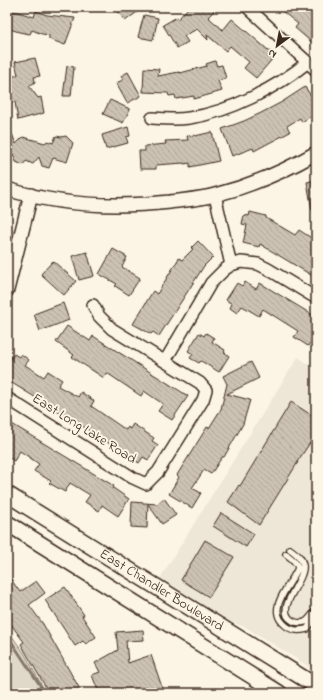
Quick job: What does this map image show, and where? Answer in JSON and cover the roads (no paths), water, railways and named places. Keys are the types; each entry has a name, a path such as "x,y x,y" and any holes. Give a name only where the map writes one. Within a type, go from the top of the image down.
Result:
{"main road":[{"name":"East Chandler Boulevard","path":"7,494 316,686"},
{"name":"East Chandler Boulevard","path":"7,523 279,693"}],"street":[{"path":"152,118 189,118 233,106 312,66 247,7"},
{"path":"7,189 80,204 102,206 126,206 187,200 215,195 261,180 316,153"},
{"path":"7,290 31,195"},
{"path":"215,195 232,265"},
{"path":"93,305 99,316 112,329 165,360 211,283 224,270 232,265 241,262 258,264 316,298"},
{"name":"East Long Lake Road","path":"7,398 133,478 146,484 158,472 203,400 206,390 200,383 165,360"}],"lane":[{"path":"290,548 301,560 303,570 287,605 286,611 288,618 293,622 305,622 316,611"},
{"path":"286,554 293,559 298,565 298,568 279,601 277,608 278,616 286,627 300,631 307,629 316,617"}],"waterway":[{"path":"7,635 44,693"}]}
